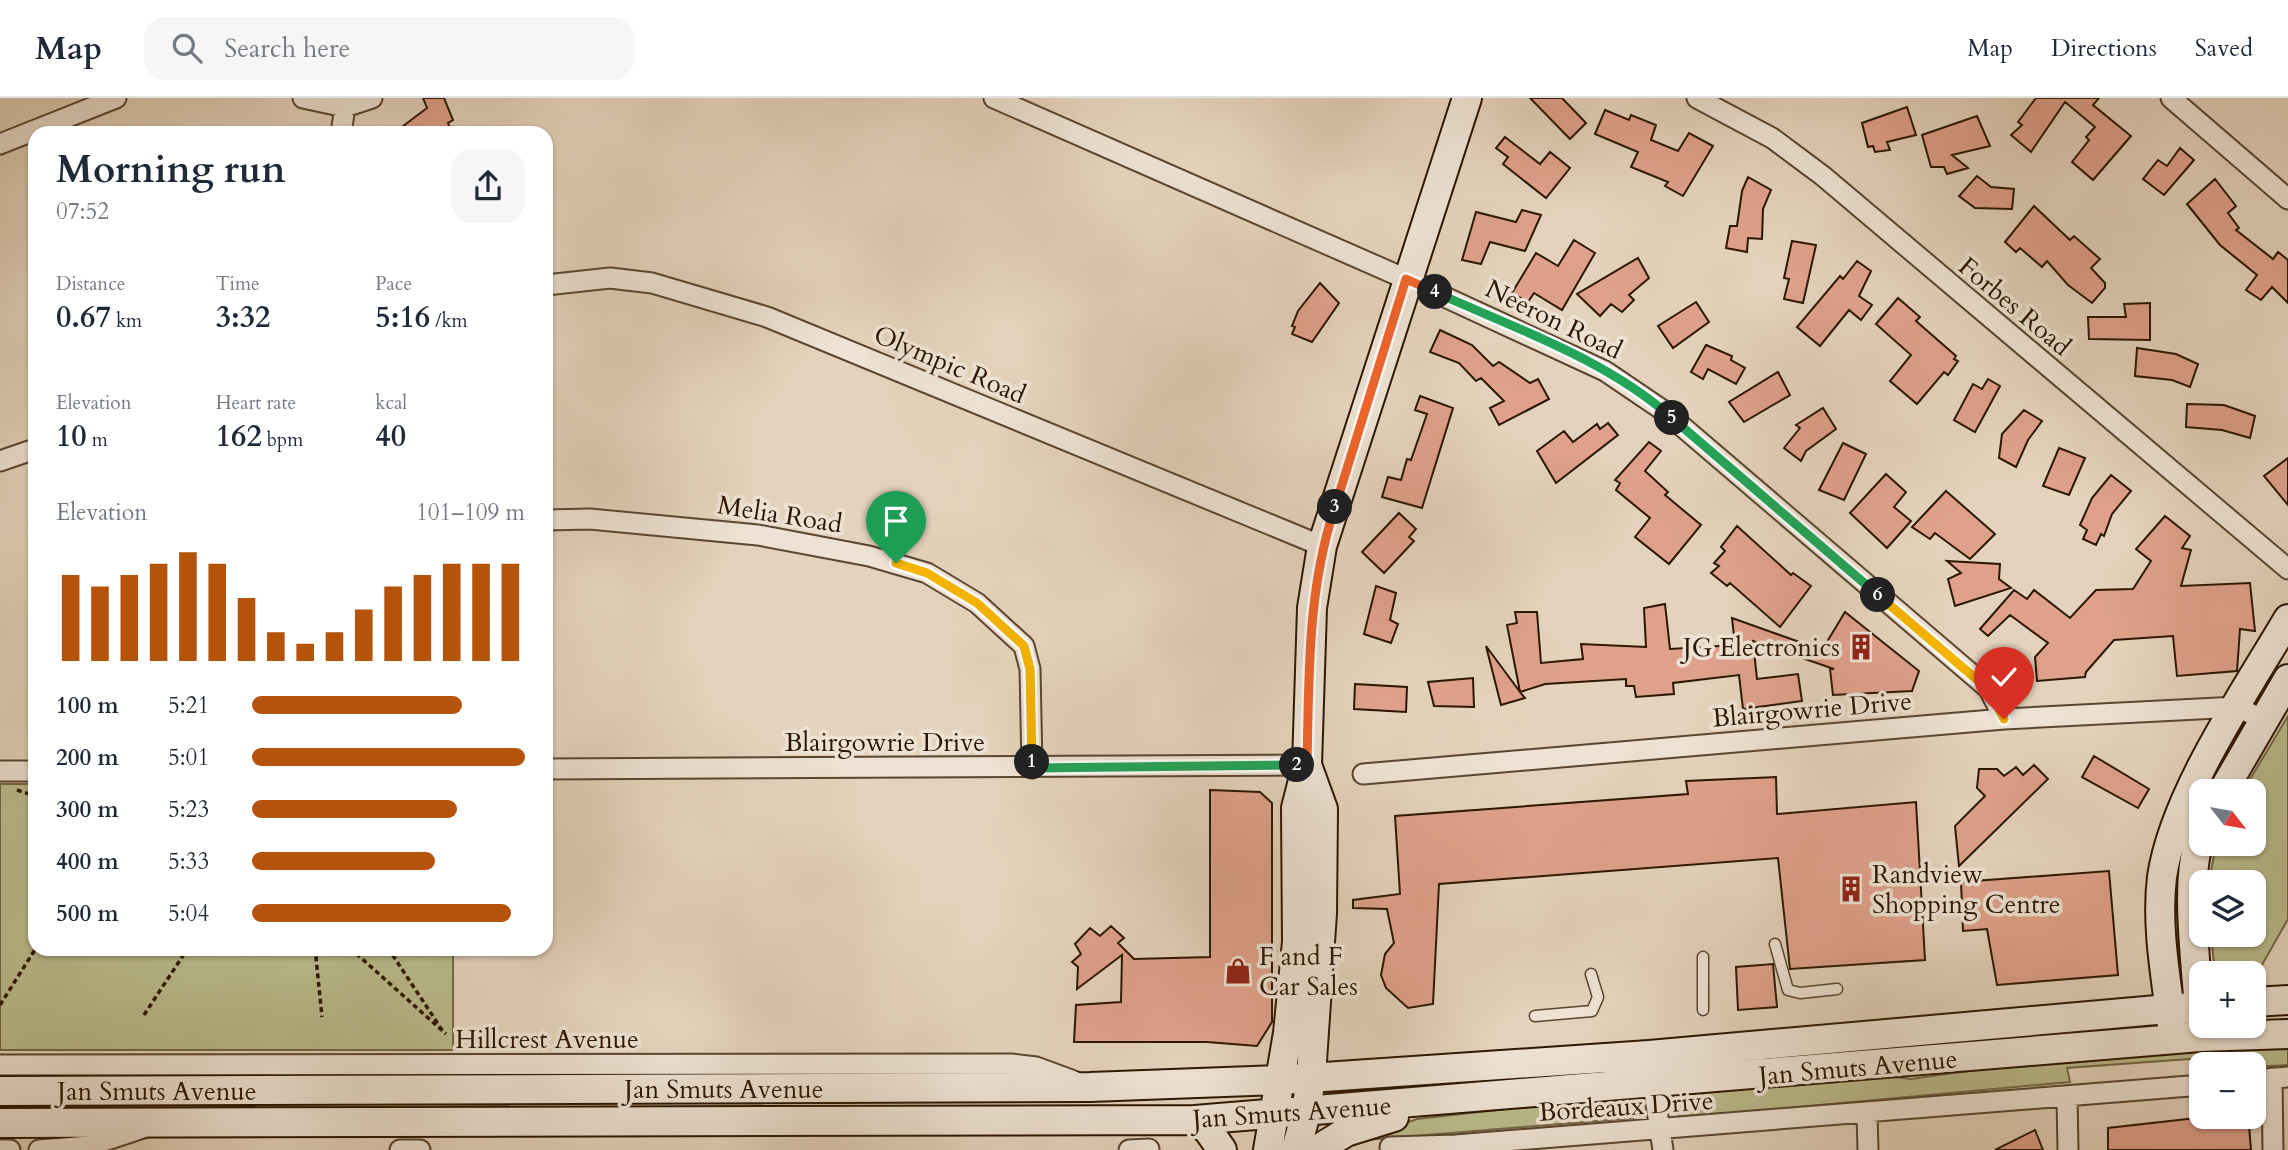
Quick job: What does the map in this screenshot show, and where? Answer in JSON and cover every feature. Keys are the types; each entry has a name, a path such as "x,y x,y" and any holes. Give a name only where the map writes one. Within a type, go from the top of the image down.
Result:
{"main road":[{"path":"1268,1150 1289,1033 1297,942 1296,808 1307,765 1312,608 1322,546 1466,98"},
{"path":"2187,1038 2170,1007 2161,911 2162,879 2169,844 2174,824 2288,620"},
{"path":"2230,779 2288,679"},
{"path":"1296,1150 1306,1113 1311,1076 1322,913 1323,809 1307,765"},
{"path":"2197,856 2193,912 2197,961"},
{"path":"2266,1001 2288,1000"},
{"name":"Jan Smuts Avenue","path":"0,1091 1090,1087 1280,1080 1649,1055 2189,1006"},
{"path":"2187,1038 2189,1033"},
{"name":"Jan Smuts Avenue","path":"0,1123 1195,1120 1306,1113 2187,1038 2288,1034"},
{"path":"1317,1150 1346,1132 1454,1099"},
{"path":"1195,1120 1208,1130 1222,1150"}],"street":[{"path":"45,126 116,98"},
{"path":"303,98 345,107 372,98"},
{"name":"Neeron Road","path":"994,98 1406,279 1580,359 1637,390 1989,690 2004,719"},
{"name":"Forbes Road","path":"1697,98 1772,138 1823,176 2288,569"},
{"path":"2171,98 2288,198"},
{"path":"342,126 345,107"},
{"path":"0,144 28,133"},
{"name":"Olympic Road","path":"553,284 610,278 652,284 768,317 1322,546"},
{"path":"0,461 28,451"},
{"name":"Melia Road","path":"553,520 603,520 758,535 869,556 927,573 977,603 1024,646 1030,669 1032,768"},
{"name":"Blairgowrie Drive","path":"1363,774 2004,719 2237,707 2264,720"},
{"name":"Blairgowrie Drive","path":"553,769 1307,765"},
{"path":"0,771 28,771"},
{"path":"1649,1055 1663,1150"},
{"name":"Hillcrest Avenue","path":"0,1065 1011,1064 1036,1067 1090,1087"},
{"path":"2271,1078 2273,1150"},
{"name":"Bordeaux Drive","path":"1390,1147 1455,1148 2189,1085"},
{"path":"2067,1096 2068,1150"},
{"path":"1867,1114 1868,1150"},
{"path":"38,1150 89,1146 160,1122"},
{"path":"0,1150 10,1150"},
{"path":"400,1150 420,1150"},
{"path":"1129,1150 1149,1150"}],"lane":[{"path":"1775,944 1788,990 1800,993 1837,989"},
{"path":"1703,957 1703,1010"},
{"path":"1535,1016 1592,1011 1598,997 1591,974"}],"path":[{"path":"0,1005 31,956"},
{"path":"144,1015 183,956"},
{"path":"316,956 322,1017"},
{"path":"360,956 446,1034 393,956"}],"green space":[{"path":"2288,716 2288,919 2264,961 2214,961 2212,947 2266,947 2266,870 2211,870 2214,856 2266,856 2266,779 2250,779"},
{"path":"0,784 28,784 28,956 453,956 453,1050 0,1050"},
{"path":"2288,1043 2288,1065 2266,1066 2266,1052 2189,1052 2189,1059 2067,1068 2070,1082 1680,1118 1674,1095 1871,1074 1911,1079 2011,1065"},
{"path":"1632,1095 1633,1118 1354,1141 1417,1119"}],"building":[{"path":"423,98 444,98 453,120 448,123 449,126 403,126 427,108"},
{"path":"1530,98 1562,98 1586,123 1570,139"},
{"path":"2036,98 2099,98 2093,105 2131,136 2093,180 2072,162 2089,140 2086,137 2095,127 2065,102 2031,152 2011,135 2022,125 2018,122"},
{"path":"1907,107 1916,135 1887,142 1890,150 1875,152 1873,146 1868,147 1862,123"},
{"path":"1605,110 1629,120 1631,115 1656,125 1651,140 1678,151 1689,133 1713,146 1683,196 1665,186 1668,182 1631,167 1638,152 1595,134"},
{"path":"1977,116 1990,146 1952,155 1968,168 1947,174 1944,167 1931,167 1922,135"},
{"path":"1505,137 1540,164 1550,152 1570,168 1546,198 1503,164 1508,157 1496,148"},
{"path":"2180,148 2194,160 2164,195 2143,179 2158,160 2167,166"},
{"path":"1977,176 1991,187 2014,189 2012,209 1975,208 1959,196"},
{"path":"1748,177 1771,190 1763,209 1762,239 1748,238 1747,252 1726,248 1730,226 1737,226 1742,191"},
{"path":"2215,179 2236,206 2228,213 2239,228 2236,230 2273,259 2278,252 2288,260 2288,303 2272,287 2261,300 2246,290 2257,275 2220,245 2187,204"},
{"path":"2034,206 2070,240 2074,236 2100,259 2091,268 2105,283 2105,288 2092,303 2068,285 2047,261 2042,267 2020,248 2016,252 2005,242"},
{"path":"1522,210 1541,215 1525,251 1490,242 1481,264 1462,260 1476,212 1516,222"},
{"path":"1574,240 1595,253 1562,310 1534,293 1528,302 1512,293 1536,253 1558,266"},
{"path":"1792,241 1816,245 1803,303 1784,299 1789,279 1784,278"},
{"path":"1638,258 1649,278 1629,295 1634,300 1622,312 1611,304 1600,316 1577,294"},
{"path":"1857,261 1871,271 1859,296 1872,305 1861,320 1849,310 1820,346 1797,327 1840,276 1843,279"},
{"path":"1320,283 1339,303 1312,342 1292,334 1295,327 1292,326 1298,311"},
{"path":"1898,298 1920,317 1916,321 1956,356 1954,359 1958,361 1948,375 1944,372 1917,404 1890,381 1911,355 1876,324"},
{"path":"1696,302 1709,322 1673,348 1658,326"},
{"path":"2150,303 2150,340 2089,339 2088,317 2126,317 2124,304"},
{"path":"1440,330 1472,345 1493,366 1499,362 1530,383 1538,379 1549,399 1499,425 1490,408 1504,401 1481,378 1476,381 1459,363 1430,352"},
{"path":"1706,345 1732,356 1731,360 1745,368 1736,384 1708,369 1703,379 1691,372"},
{"path":"2137,348 2176,354 2198,364 2190,387 2172,380 2135,376"},
{"path":"1778,372 1790,395 1744,422 1729,402"},
{"path":"1988,379 2000,386 1975,432 1954,420 1973,384 1982,389"},
{"path":"1420,396 1453,408 1422,508 1382,497 1388,477 1401,480 1407,459 1411,460 1427,414 1415,410"},
{"path":"2187,404 2224,405 2255,416 2250,438 2222,430 2186,427"},
{"path":"1823,408 1836,429 1806,451 1801,461 1784,448 1800,428 1796,425"},
{"path":"2024,410 2042,421 2028,440 2016,467 1999,458 2002,434"},
{"path":"1608,423 1618,435 1556,483 1537,451 1564,431 1573,442 1597,424 1600,429"},
{"path":"1649,442 1661,451 1645,471 1668,492 1665,495 1701,525 1669,564 1635,537 1650,518 1616,490 1620,483 1615,480"},
{"path":"1843,443 1866,454 1844,500 1819,490"},
{"path":"2059,448 2085,458 2069,495 2043,486"},
{"path":"2288,458 2288,505 2264,476"},
{"path":"1886,474 1906,492 1894,507 1911,521 1887,548 1850,513"},
{"path":"2111,475 2131,491 2112,514 2104,536 2101,534 2096,545 2083,539 2087,530 2080,525 2092,498"},
{"path":"1946,491 1995,534 1970,559 1935,533 1930,539 1912,527"},
{"path":"1399,513 1416,529 1409,537 1414,541 1384,573 1362,552"},
{"path":"2165,516 2190,536 2182,548 2191,550 2181,586 2250,583 2255,631 2240,629 2237,671 2177,676 2173,636 2114,640 2086,672 2085,677 2037,681 2035,657 2048,643 2010,615 1988,636 1980,629 2014,590 2027,599 2034,590 2070,618 2096,590 2133,589 2151,561 2136,549"},
{"path":"1737,526 1791,575 1793,573 1811,586 1780,627 1730,583 1727,586 1711,573 1719,566 1714,563 1725,551 1721,547"},
{"path":"1947,561 2000,564 1999,579 2011,588 1955,606 1948,579 1961,573"},
{"path":"1376,586 1396,593 1390,620 1398,624 1391,643 1364,634"},
{"path":"1665,604 1670,649 1735,645 1732,618 1822,650 1845,612 1919,671 1912,691 1833,695 1830,669 1834,669 1753,641 1757,679 1798,674 1802,701 1743,709 1739,675 1673,683 1674,694 1636,697 1634,686 1626,686 1626,679 1545,684 1520,692 1507,625 1517,623 1515,612 1537,612 1541,663 1583,659 1581,644 1646,647 1644,608"},
{"path":"1486,646 1525,698 1501,705"},
{"path":"1473,678 1474,707 1434,706 1428,682"},
{"path":"1355,684 1407,687 1406,712 1354,709"},
{"path":"2094,756 2149,789 2138,808 2082,777"},
{"path":"2034,765 2048,779 1959,866 1955,826 1985,796 1977,788 1979,769 1997,769 2004,776 2016,767 2023,775"},
{"name":"Randview Shopping Centre","path":"1776,777 1777,814 1916,802 1925,960 1790,969 1778,858 1439,884 1433,1004 1408,1008 1386,988 1381,975 1385,954 1394,943 1387,909 1353,908 1353,900 1400,894 1395,816 1688,794 1686,781"},
{"path":"1210,790 1260,792 1272,803 1272,1022 1257,1046 1207,1042 1074,1042 1076,1005 1121,1002 1122,955 1077,989 1078,967 1072,962 1081,954 1075,944 1090,928 1100,936 1111,926 1124,938 1118,943 1134,959 1210,957"},
{"path":"2109,871 2118,975 1997,985 1987,929 1963,931 1961,882"},
{"path":"1773,964 1777,1007 1738,1010 1736,967"},
{"path":"2189,1119 2189,1129 2249,1129 2251,1150 2108,1150 2108,1128"},
{"path":"2035,1130 2043,1150 1995,1150"}],"place":[{"name":"JG Electronics","path":"1861,647"},
{"name":"Randview Shopping Centre","path":"1851,889"},
{"name":"F and F Car Sales","path":"1238,971"}],"route":[{"path":"896,563 927,573 977,603 1024,646 1030,669 1032,768 1307,765 1312,608 1322,546 1406,279 1605,371 1637,390 1989,690 2004,719"}]}
